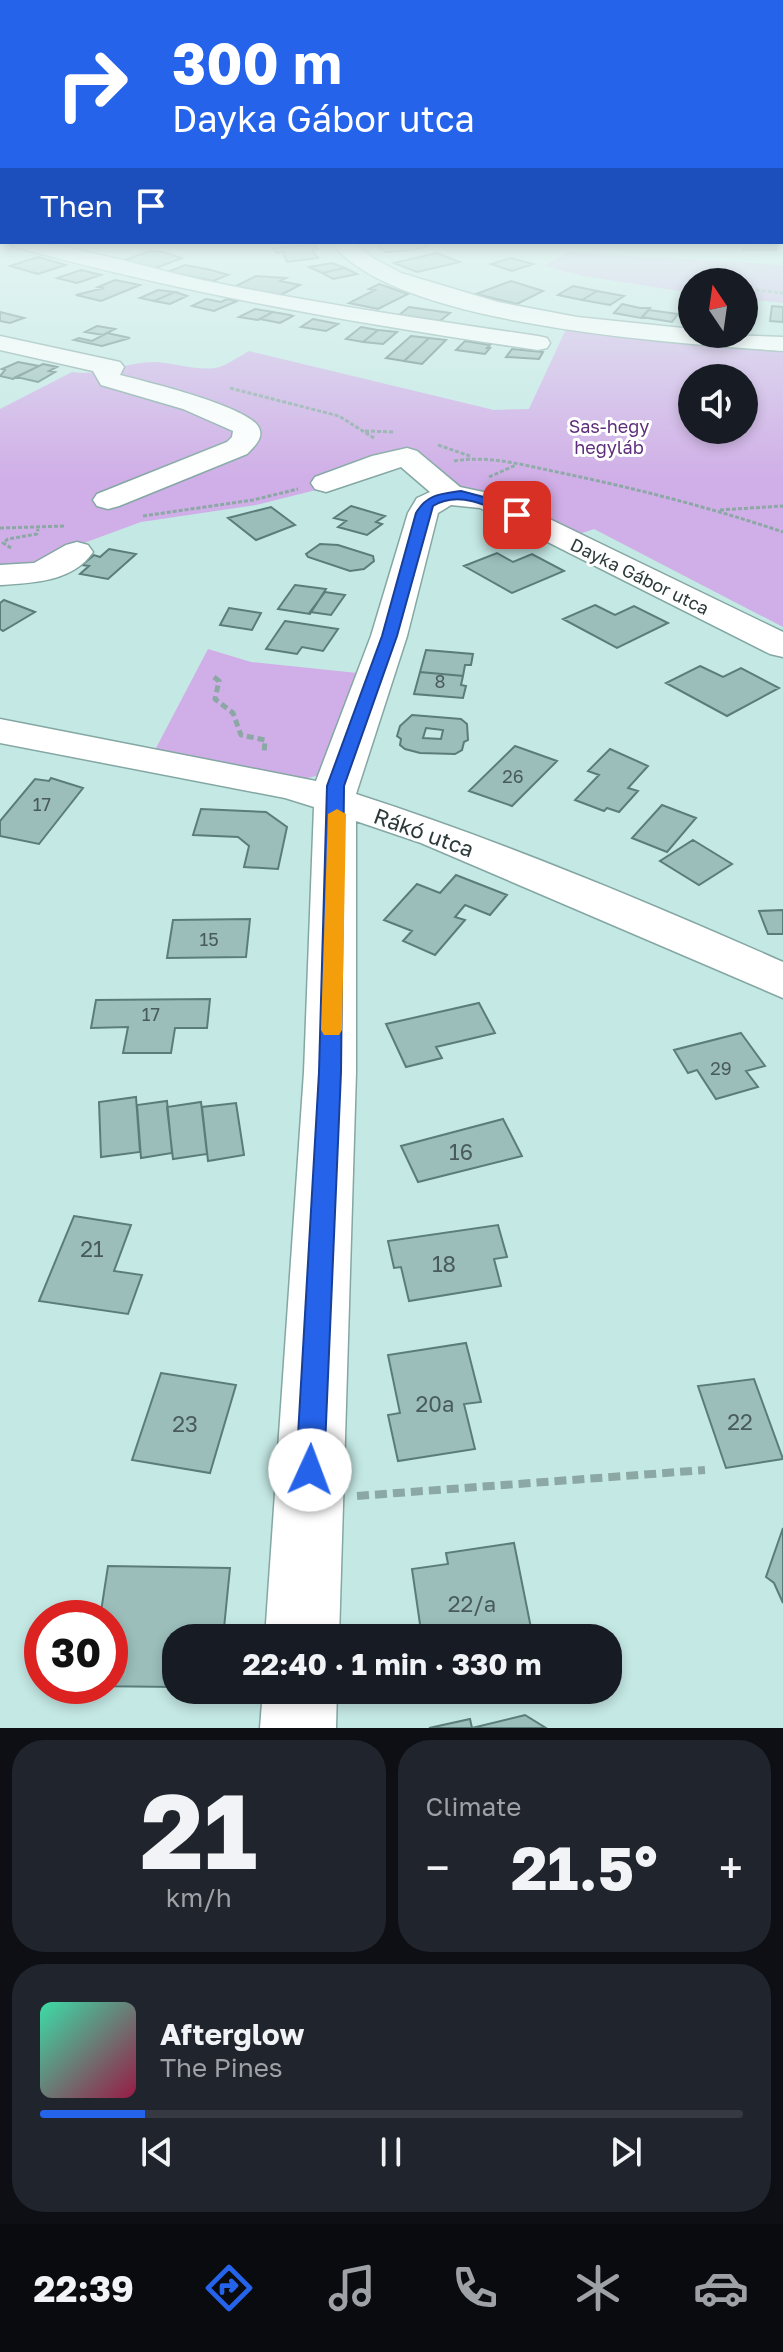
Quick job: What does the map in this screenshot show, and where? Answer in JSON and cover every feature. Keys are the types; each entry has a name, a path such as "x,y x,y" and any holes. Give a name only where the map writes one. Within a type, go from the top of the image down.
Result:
{"street":[{"path":"381,319 538,343"},
{"path":"535,319 609,329 783,344"},
{"path":"0,343 111,367 105,371 110,380 227,416 245,426 248,433 246,440 237,448 108,500"},
{"path":"303,1624 330,1072 335,786 389,636 428,504 427,474 382,462 326,483"},
{"name":"Dayka Gábor utca","path":"427,474 491,502 783,646"},
{"path":"2,555 41,573 73,539"},
{"name":"Rákó utca","path":"0,731 294,787 436,834 636,915 783,981"},
{"path":"298,1728 299,1704"}],"path":[{"path":"227,388 339,416 427,474 461,459 490,460 633,488 718,510 783,532"},
{"path":"143,516 253,500 326,483"},
{"path":"718,510 783,506"},
{"path":"0,528 38,529 73,539"},
{"path":"2,555 8,539 37,534 38,529"},
{"path":"214,677 219,681 215,699 233,713 241,735 265,740 264,756 241,777"},
{"path":"309,1499 705,1470"}],"green space":[{"name":"Sas-hegy hegyláb","path":"566,329 678,339 678,348 783,349 783,627 594,529 573,536 476,497 413,459 332,486 256,505 141,522 40,559 47,565 0,572 0,409 72,372 92,373 152,362 215,368 249,351 494,410 529,409"},
{"path":"208,649 251,662 367,674 325,774 303,779 155,750"}],"building":[{"path":"0,319 22,319 10,323"},
{"path":"261,319 288,319 280,323"},
{"path":"313,319 338,324 326,331 301,327"},
{"path":"97,326 115,329 103,335 85,332"},
{"path":"361,327 378,330 363,342 346,339"},
{"path":"378,330 397,332 383,344 363,342"},
{"path":"107,333 130,338 102,346 74,340 92,341"},
{"path":"411,336 429,338 404,361 386,358"},
{"path":"429,338 446,340 422,364 404,361"},
{"path":"465,341 490,345 487,348 490,348 485,354 456,350"},
{"path":"512,349 543,352 539,359 506,357"},
{"path":"18,362 39,366 13,379 0,376 5,370 2,369"},
{"path":"43,364 57,367 49,371 55,372 38,382 16,377"},
{"path":"351,506 385,516 376,522 382,524 367,535 338,527 346,521 334,518"},
{"path":"271,507 295,525 256,540 228,518"},
{"path":"320,544 338,545 373,556 374,561 364,569 350,571 308,557 306,554"},
{"path":"109,549 136,554 108,579 80,574 89,566 82,565 94,555 100,557"},
{"path":"497,553 513,562 532,554 564,571 512,593 464,566"},
{"path":"295,585 326,589 310,614 278,609"},
{"path":"325,592 345,595 331,615 310,612"},
{"path":"4,600 35,612 3,631 0,629 0,603"},
{"path":"595,605 615,615 634,606 668,623 617,648 563,619"},
{"path":"229,608 261,613 252,630 220,625"},
{"path":"285,621 338,629 323,651 302,647 297,654 266,649"},
{"path":"426,650 473,654 471,665 465,665 463,676 420,672"},
{"path":"700,666 723,677 741,668 779,688 727,716 666,683"},
{"path":"420,672 463,676 461,685 466,686 463,698 414,694"},
{"path":"412,715 461,719 467,724 468,740 464,742 462,750 455,754 420,753 400,745 401,739 397,736 400,726","holes":["426,728 443,730 441,739 423,738"]},
{"path":"515,746 557,761 512,806 469,791"},
{"path":"610,749 648,766 628,788 638,791 619,812 607,808 604,811 575,800 599,775 588,771"},
{"path":"51,778 83,788 39,844 0,836 0,821 35,779 49,781"},
{"path":"662,805 696,818 667,852 632,838"},
{"path":"201,809 266,812 287,827 278,869 244,867 249,846 238,837 193,835"},
{"path":"693,840 732,864 699,885 660,861"},
{"path":"456,875 507,895 490,915 465,905 455,917 465,920 435,955 403,941 412,931 384,920 417,884 440,893"},
{"path":"783,910 783,934 768,934 759,911"},
{"path":"250,919 246,957 167,958 173,920"},
{"path":"210,999 207,1028 175,1028 171,1053 123,1053 128,1027 91,1028 96,1000"},
{"path":"479,1003 495,1033 436,1047 442,1058 406,1067 386,1024"},
{"path":"741,1033 765,1066 746,1071 758,1087 716,1099 697,1070 688,1073 674,1050"},
{"path":"136,1097 140,1152 101,1157 99,1102"},
{"path":"167,1101 172,1153 141,1158 137,1105"},
{"path":"201,1102 207,1154 173,1159 167,1107"},
{"path":"236,1103 244,1155 208,1161 202,1107"},
{"path":"503,1119 522,1156 418,1182 401,1146"},
{"path":"74,1216 131,1225 114,1271 142,1275 128,1314 39,1301"},
{"path":"498,1225 507,1257 494,1259 501,1286 409,1301 401,1267 394,1268 388,1241"},
{"path":"466,1343 481,1402 464,1404 475,1449 398,1461 388,1415 400,1413 388,1355"},
{"path":"161,1373 236,1385 210,1473 132,1460"},
{"path":"754,1379 783,1459 726,1468 698,1386"},
{"path":"783,1528 783,1603 774,1583 766,1577"},
{"path":"514,1543 530,1624 420,1624 412,1569 448,1564 446,1553"},
{"path":"108,1566 230,1568 224,1624 162,1624 162,1687 128,1686 128,1600 103,1600"},
{"path":"525,1715 546,1728 472,1728"},
{"path":"470,1719 472,1728 429,1728"}],"slow traffic":[{"path":"331,1030 337,814"}],"route":[{"path":"310,1470 330,1072 335,786 389,636 428,504 437,498 461,495 491,502 517,515"}]}
